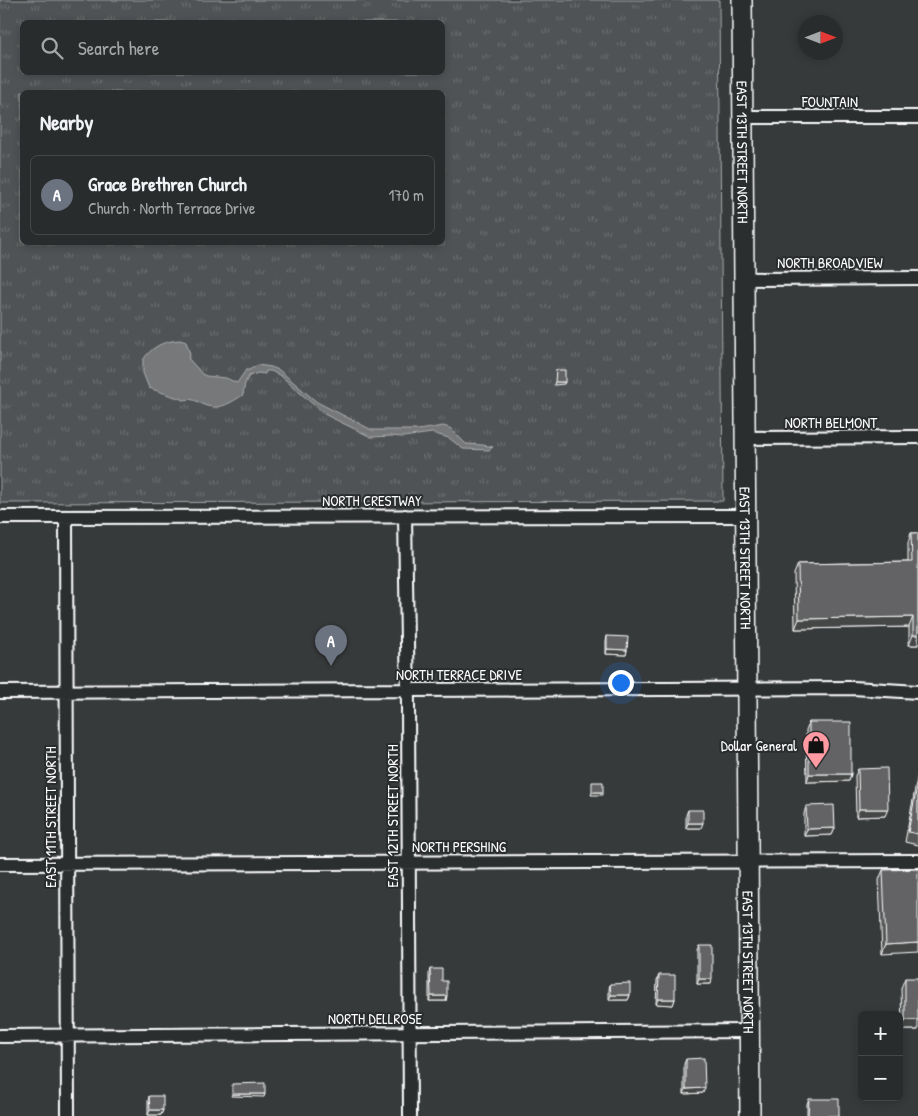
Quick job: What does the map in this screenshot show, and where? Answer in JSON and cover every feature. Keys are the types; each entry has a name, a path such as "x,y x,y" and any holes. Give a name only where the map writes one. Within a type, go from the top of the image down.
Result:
{"main road":[{"name":"EAST 13TH STREET NORTH","path":"742,0 750,1116"}],"street":[{"name":"FOUNTAIN","path":"742,117 918,117"},
{"name":"NORTH BROADVIEW","path":"743,279 918,278"},
{"name":"NORTH BELMONT","path":"744,438 918,437"},
{"name":"EAST 12TH STREET NORTH","path":"404,516 409,862 410,1116"},
{"name":"NORTH CRESTWAY","path":"0,518 745,516"},
{"name":"EAST 11TH STREET NORTH","path":"66,517 68,1116"},
{"name":"NORTH TERRACE DRIVE","path":"0,692 853,688 918,692"},
{"name":"NORTH PERSHING","path":"0,864 918,861"},
{"name":"NORTH DELLROSE","path":"0,1036 750,1031"}],"green space":[{"path":"0,0 719,0 723,501 0,503"}],"shaded area":[{"path":"180,340 186,342 190,354 188,358 206,376 226,378 237,383 246,370 258,365 271,367 279,370 317,402 372,430 418,430 443,426 450,428 466,444 493,447 489,450 463,449 449,438 432,433 403,437 371,437 324,414 281,376 271,371 266,371 265,374 258,373 249,376 245,383 243,395 220,407 209,407 194,400 184,400 149,388 143,373 143,360 150,351 159,345"}],"building":[{"path":"556,370 565,370 565,382 555,382"},
{"path":"911,533 918,533 918,635 913,635 913,617 799,619 798,564 912,562"},
{"path":"607,636 628,637 627,650 607,649"},
{"path":"809,722 851,722 851,774 809,774"},
{"path":"887,768 888,809 859,809 858,769"},
{"path":"592,782 603,782 603,792 592,792"},
{"path":"918,782 918,834 908,832"},
{"path":"834,805 835,828 807,829 806,806"},
{"path":"688,810 703,810 703,823 688,823"},
{"path":"918,869 918,942 886,944 883,870"},
{"path":"699,945 712,945 712,979 699,979"},
{"path":"430,969 442,969 442,981 447,981 447,996 431,996"},
{"path":"659,975 675,975 675,999 658,999"},
{"path":"905,978 918,978 918,1020 905,1020"},
{"path":"630,983 630,995 611,995 610,984"},
{"path":"704,1058 705,1088 686,1089 686,1059"},
{"path":"265,1083 265,1094 232,1094 232,1084"},
{"path":"149,1096 163,1096 163,1110 150,1110"},
{"path":"809,1099 839,1099 839,1116 808,1116"}],"place":[{"name":"Grace Brethren Church","path":"331,666"},
{"name":"Dollar General","path":"816,769"}]}
